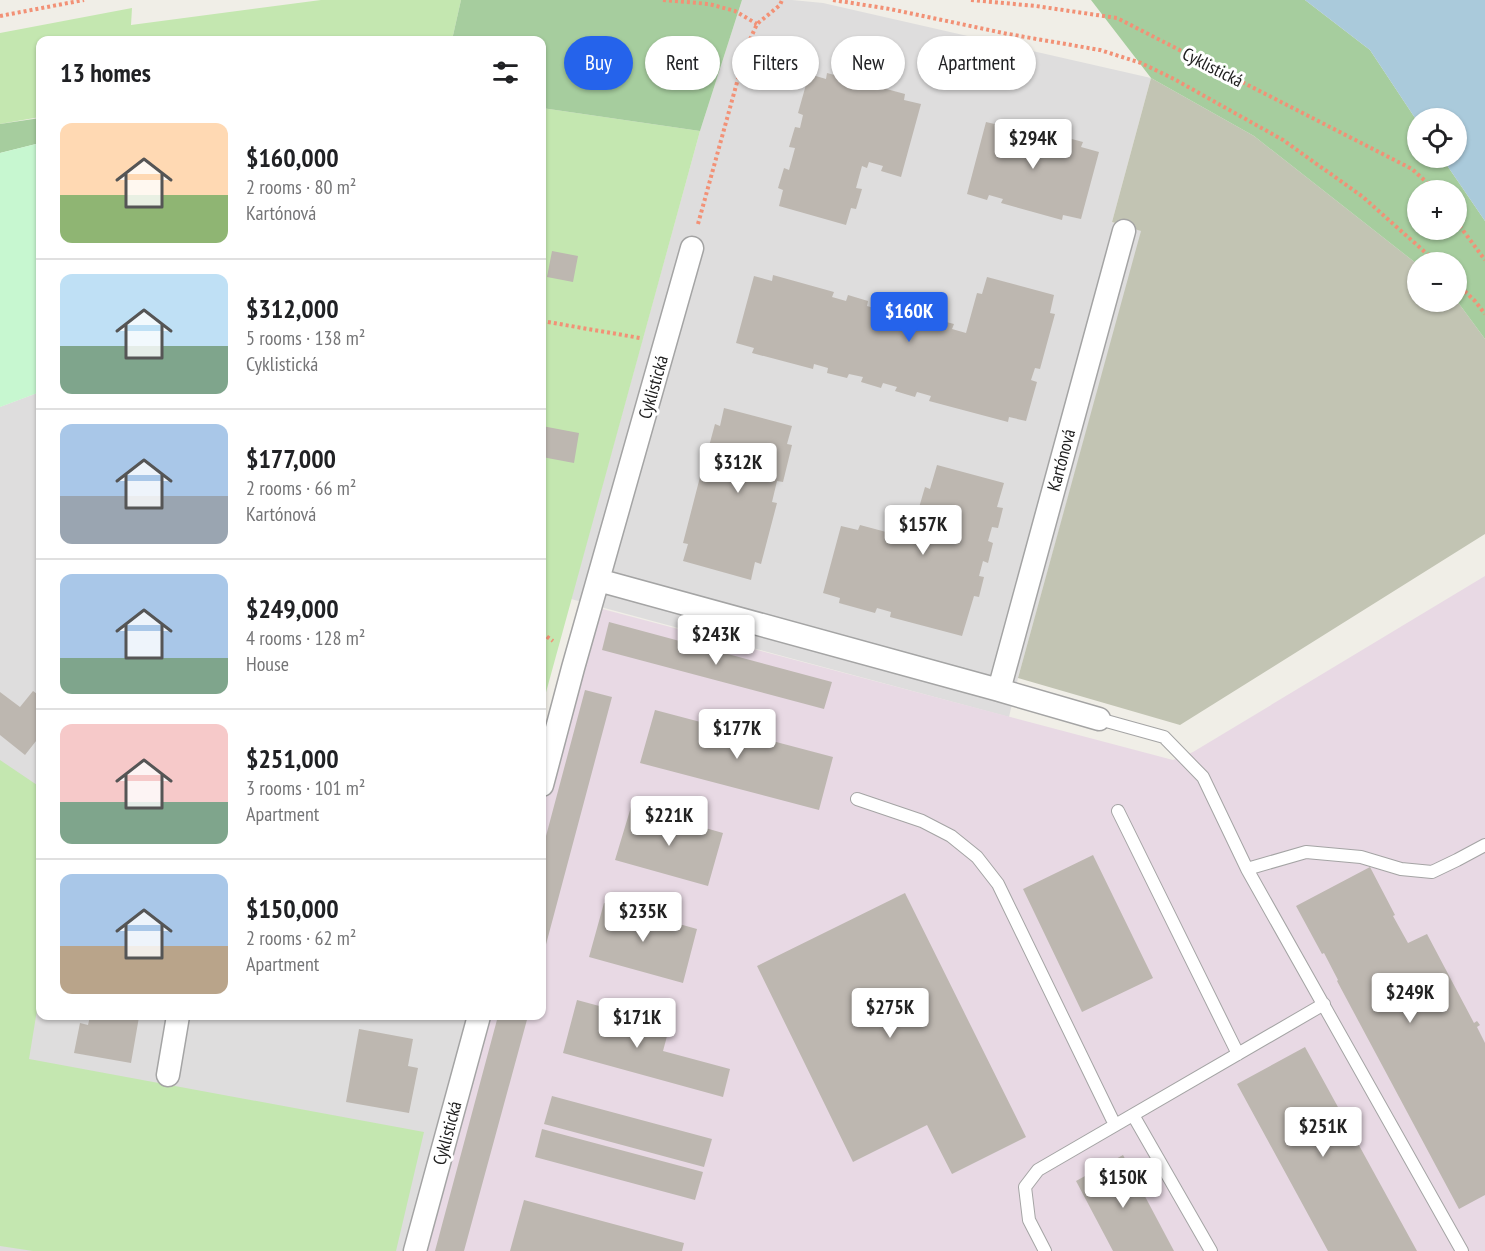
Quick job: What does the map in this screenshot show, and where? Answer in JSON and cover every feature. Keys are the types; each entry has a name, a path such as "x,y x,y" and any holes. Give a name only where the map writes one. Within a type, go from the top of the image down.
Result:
{"street":[{"name":"Kartónová","path":"999,690 1124,231"},
{"name":"Cyklistická","path":"546,770 692,248"},
{"path":"598,580 1099,719"},
{"path":"168,1075 177,1020"},
{"name":"Cyklistická","path":"415,1251 478,1020"}],"lane":[{"path":"1099,719 1164,737 1203,777 1247,869 1462,1251"},
{"path":"857,800 922,821 951,836 977,857 998,884 1115,1125"},
{"path":"1118,811 1238,1054"},
{"path":"1247,869 1306,852 1361,857 1401,869 1432,872 1485,845"},
{"path":"1045,1251 1029,1220 1025,1187 1038,1170 1324,1004"},
{"path":"1133,1115 1211,1251"}],"path":[{"path":"0,16 84,0"},
{"path":"663,0 709,4 735,11 757,24"},
{"path":"692,248 747,46 757,24 780,5 782,0"},
{"path":"833,0 1100,50 1141,63 1283,140 1363,197 1425,252"},
{"name":"Cyklistická","path":"971,0 1036,6 1117,18 1413,169 1425,180"},
{"path":"1467,236 1485,260"},
{"path":"1467,293 1485,314"},
{"path":"546,322 650,340"}],"shaded area":[{"path":"742,0 792,0 823,3 967,36 917,36 917,90 1036,90 1036,52 1151,78 1112,222 1142,231 1009,717 571,599 700,131 713,90 720,90 720,69"},
{"path":"1151,78 1254,136 1407,256 1407,312 1465,312 1485,339 1485,534 1180,725 1018,678 1141,231 1112,222"},
{"path":"36,394 36,1020 487,1020 427,1251 0,1251 0,407"},
{"path":"1485,576 1485,1251 427,1251 487,1020 546,1020 546,796 595,607 1173,760 1193,752"}],"green space":[{"path":"321,0 461,0 453,36 36,36 36,118 0,124 0,33 132,8 131,25"},
{"path":"461,0 742,0 720,69 720,36 645,36 645,90 713,90 700,131 546,109 546,36 453,36"},
{"path":"1091,0 1305,0 1370,50 1408,108 1407,168 1449,168 1457,180 1407,180 1407,240 1467,240 1467,195 1485,221 1485,339 1465,312 1467,312 1467,252 1407,252 1407,256 1254,136 1151,78"},
{"path":"546,109 700,131 546,692"},
{"path":"36,119 36,144 0,153 0,124"},
{"path":"36,144 36,394 0,407 0,153"},
{"path":"0,760 36,784 36,1016 29,1059 424,1132 396,1251 33,1251 0,1246"}],"water":[{"path":"1305,0 1485,0 1485,221 1467,195 1467,180 1457,180 1449,168 1467,168 1467,108 1408,108 1370,50"}],"building":[{"path":"827,73 831,74 831,90 890,90 905,94 904,100 921,104 901,177 881,171 883,166 869,162 867,168 862,166 856,188 862,189 856,209 851,208 846,225 779,206 783,190 778,188 784,168 789,170 795,148 789,147 795,127 800,128 803,115 798,113 804,90 819,90 819,77 826,79"},
{"path":"1005,121 1083,142 1081,147 1099,152 1081,219 1063,215 1062,220 1001,203 1003,199 989,195 987,200 967,194 986,122 1003,126"},
{"path":"552,251 578,256 573,282 547,277"},
{"path":"773,275 834,292 832,297 846,301 848,295 868,301 867,306 881,310 882,305 902,310 901,315 915,319 916,314 954,324 952,329 966,333 977,293 982,294 987,277 1054,295 1050,313 1055,314 1040,369 1035,368 1031,380 1037,382 1026,421 1009,417 1008,422 929,401 931,396 917,392 915,397 895,391 897,387 883,383 881,388 861,382 863,377 849,374 847,378 827,373 828,368 814,364 813,369 752,353 754,348 736,343 754,276 772,281"},
{"path":"724,408 792,426 787,444 792,445 783,482 777,481 772,502 777,503 761,564 755,562 751,580 683,561 688,544 683,543 700,477 705,479 710,462 705,461 715,424 720,426"},
{"path":"546,427 579,433 574,463 546,458"},
{"path":"937,465 1004,483 997,507 1003,508 998,528 992,527 988,541 993,543 988,563 983,561 979,576 984,577 979,597 974,596 962,636 890,617 891,612 877,608 875,613 839,603 840,598 823,593 841,526 858,530 860,525 916,540 922,519 916,518 925,487 930,489"},
{"path":"609,622 832,682 824,709 602,650"},
{"path":"585,690 612,697 546,944 546,836"},
{"path":"33,691 36,693 36,741 25,755 0,735 0,692 20,707"},
{"path":"655,710 833,757 819,810 640,763"},
{"path":"631,807 723,833 708,886 615,860"},
{"path":"1093,855 1153,978 1082,1012 1023,889"},
{"path":"1370,867 1408,943 1427,934 1474,1023 1477,1021 1480,1025 1477,1027 1485,1043 1485,1195 1459,1209 1324,953 1322,954 1296,906"},
{"path":"905,893 1026,1137 952,1174 927,1125 853,1162 757,966"},
{"path":"604,903 697,929 683,983 589,957"},
{"path":"577,1000 670,1025 663,1051 730,1069 723,1097 563,1053"},
{"path":"89,1020 138,1020 131,1063 74,1053 80,1023 88,1025"},
{"path":"497,1020 527,1020 464,1251 435,1251"},
{"path":"359,1029 413,1039 408,1066 418,1068 409,1113 346,1102"},
{"path":"1305,1047 1417,1251 1328,1251 1237,1084"},
{"path":"552,1096 712,1139 704,1167 544,1124"},
{"path":"542,1129 703,1172 695,1200 535,1157"},
{"path":"1123,1155 1174,1251 1113,1251 1076,1181"},
{"path":"524,1200 684,1243 682,1251 510,1251"}]}
